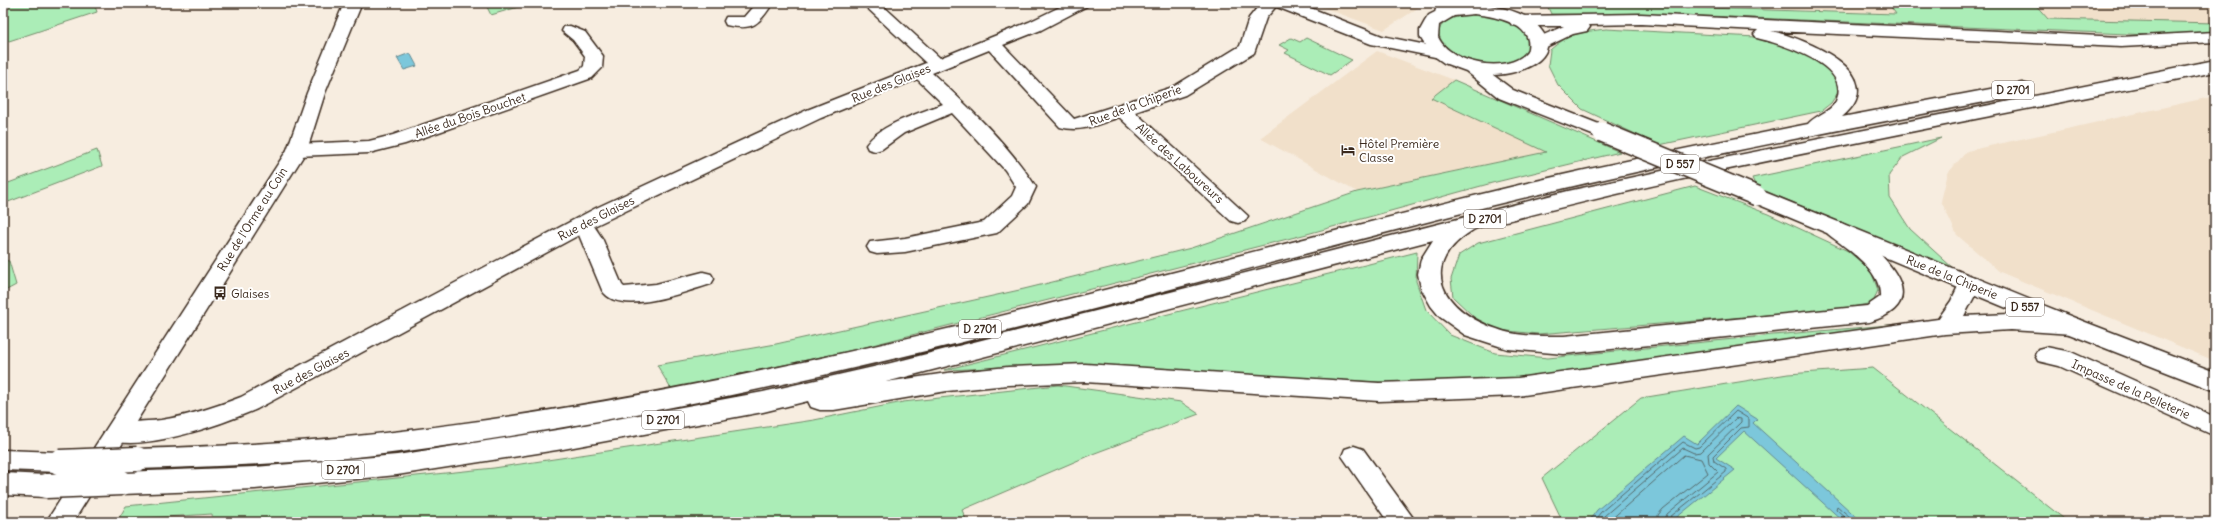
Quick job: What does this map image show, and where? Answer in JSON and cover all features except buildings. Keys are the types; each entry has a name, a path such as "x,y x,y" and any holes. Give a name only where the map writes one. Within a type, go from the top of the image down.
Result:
{"main road":[{"name":"Rue de l'Orme au Coin","path":"59,522 297,150 316,93 353,3"},
{"path":"1283,3 1377,40 1440,53"},
{"path":"1469,6 1490,11 1518,21 1528,28 1535,36 1538,44 1537,52 1532,59 1510,69 1491,70 1472,67 1449,59 1440,53 1431,43 1428,33 1430,26 1444,9 1457,10 1469,6"},
{"path":"1518,21 1640,19 2121,42 2215,37"},
{"path":"1538,44 1574,28 1617,24 1708,28 1767,35 1787,40 1807,48 1835,66 1844,78 1849,90 1846,102 1838,110 1811,129"},
{"path":"1377,40 1409,39 1428,33"},
{"name":"D 2701","path":"3,460 60,462 266,455 406,442 520,425 724,389 939,340 1555,183 1811,129 2215,52"},
{"name":"D 2701","path":"3,484 46,486 255,478 397,465 563,439 763,402 891,372 1568,198 1704,168 2215,66"},
{"name":"D 557","path":"1472,67 1496,88 1522,101"},
{"name":"D 557","path":"1510,69 1508,78 1509,85 1522,101"},
{"name":"Rue de la Chiperie","path":"1522,101 1602,132 2072,326 2215,382"},
{"path":"1466,224 1438,249 1432,259 1430,268 1432,282 1437,298 1448,312 1469,327 1499,339 1532,344 1564,345 1844,318 1868,314 1884,308 1891,298 1892,288 1887,276 1874,261 1836,228"},
{"path":"1945,326 1961,304 1970,284"},
{"path":"763,402 834,400 947,382 1008,376 1085,373 1379,392 1518,387 1945,326 2010,322 2072,326"}],"street":[{"path":"732,21 748,23 765,3"},
{"path":"870,3 928,67 956,105 1020,176 1026,187 1021,199 990,228 905,244 877,247"},
{"name":"Rue des Glaises","path":"117,433 136,433 196,423 249,403 582,224 814,114 928,67 1035,26 1080,3"},
{"name":"Rue de la Chiperie","path":"992,43 1067,123 1074,125 1081,124 1179,91 1248,49 1251,34 1260,12 1271,3"},
{"name":"Allée du Bois Bouchet","path":"297,150 369,147 398,140 586,74 593,68 594,56 579,36 570,31"},
{"path":"875,145 897,129 956,105"},
{"name":"Allée des Laboureurs","path":"1122,110 1238,216"},
{"path":"582,224 592,238 613,290 618,295 625,296 641,294 703,279"},
{"name":"Impasse de la Pelleterie","path":"2046,355 2063,358 2215,427"},
{"path":"1354,456 1403,522"}],"shaded area":[{"path":"1311,3 1457,3 1421,6 1384,30"},
{"path":"1584,3 2215,3 2215,24 2210,24"},
{"path":"1377,51 1454,80 1432,98 1547,152 1357,192 1260,138"},
{"path":"2215,96 2215,361 2000,272 1957,235 1941,201 1948,173 1967,151"}],"green space":[{"path":"3,3 94,3 97,12 3,43"},
{"path":"485,3 532,3 491,15"},
{"path":"1546,3 1896,14 1888,3 2034,3 2048,19 2215,23 2215,33 2174,36 1707,16 1551,14"},
{"path":"1470,14 1494,16 1519,26 1528,39 1528,50 1511,63 1492,65 1472,61 1454,53 1443,42 1439,31 1447,21"},
{"path":"1606,29 1756,37 1800,51 1822,65 1836,79 1839,91 1831,103 1821,111 1659,145 1582,109 1558,85 1548,65 1550,50 1563,40 1582,32"},
{"path":"1291,38 1300,42 1306,38 1352,60 1330,75 1285,53 1289,50 1279,45"},
{"path":"1454,80 1620,152 1492,183 1307,234 849,351 671,389 657,365 776,344 1024,289 1191,248 1357,192 1546,152 1431,98"},
{"path":"1941,138 1903,157 1889,175 1890,198 1910,229 1955,270 1756,187 1752,178"},
{"path":"97,150 102,166 3,204 3,185"},
{"path":"1695,186 1768,214 1848,251 1871,271 1878,290 1873,303 1841,309 1538,334 1498,330 1474,317 1453,297 1451,279 1459,255 1478,243"},
{"path":"1417,252 1416,281 1426,310 1450,335 1495,353 1548,358 1773,335 1912,323 1529,380 1431,385 1070,365 944,370"},
{"path":"3,260 9,261 16,285 3,292"},
{"path":"1873,368 2068,522 1563,522 1542,478 1641,398 1788,374"},
{"path":"1058,385 1181,402 1199,414 1095,453 962,510 967,522 213,522 212,514 118,520 126,506 494,468 814,420 903,402"}],"water":[{"path":"410,53 417,66 404,70 397,58"},
{"path":"1736,406 1757,419 1753,423 1862,522 1844,522 1744,431 1716,458 1735,470 1671,522 1594,522 1591,518 1597,510 1684,436 1697,444"}],"place":[{"name":"Hôtel Première Classe","path":"1348,150"},
{"name":"Glaises","path":"220,293"}]}
